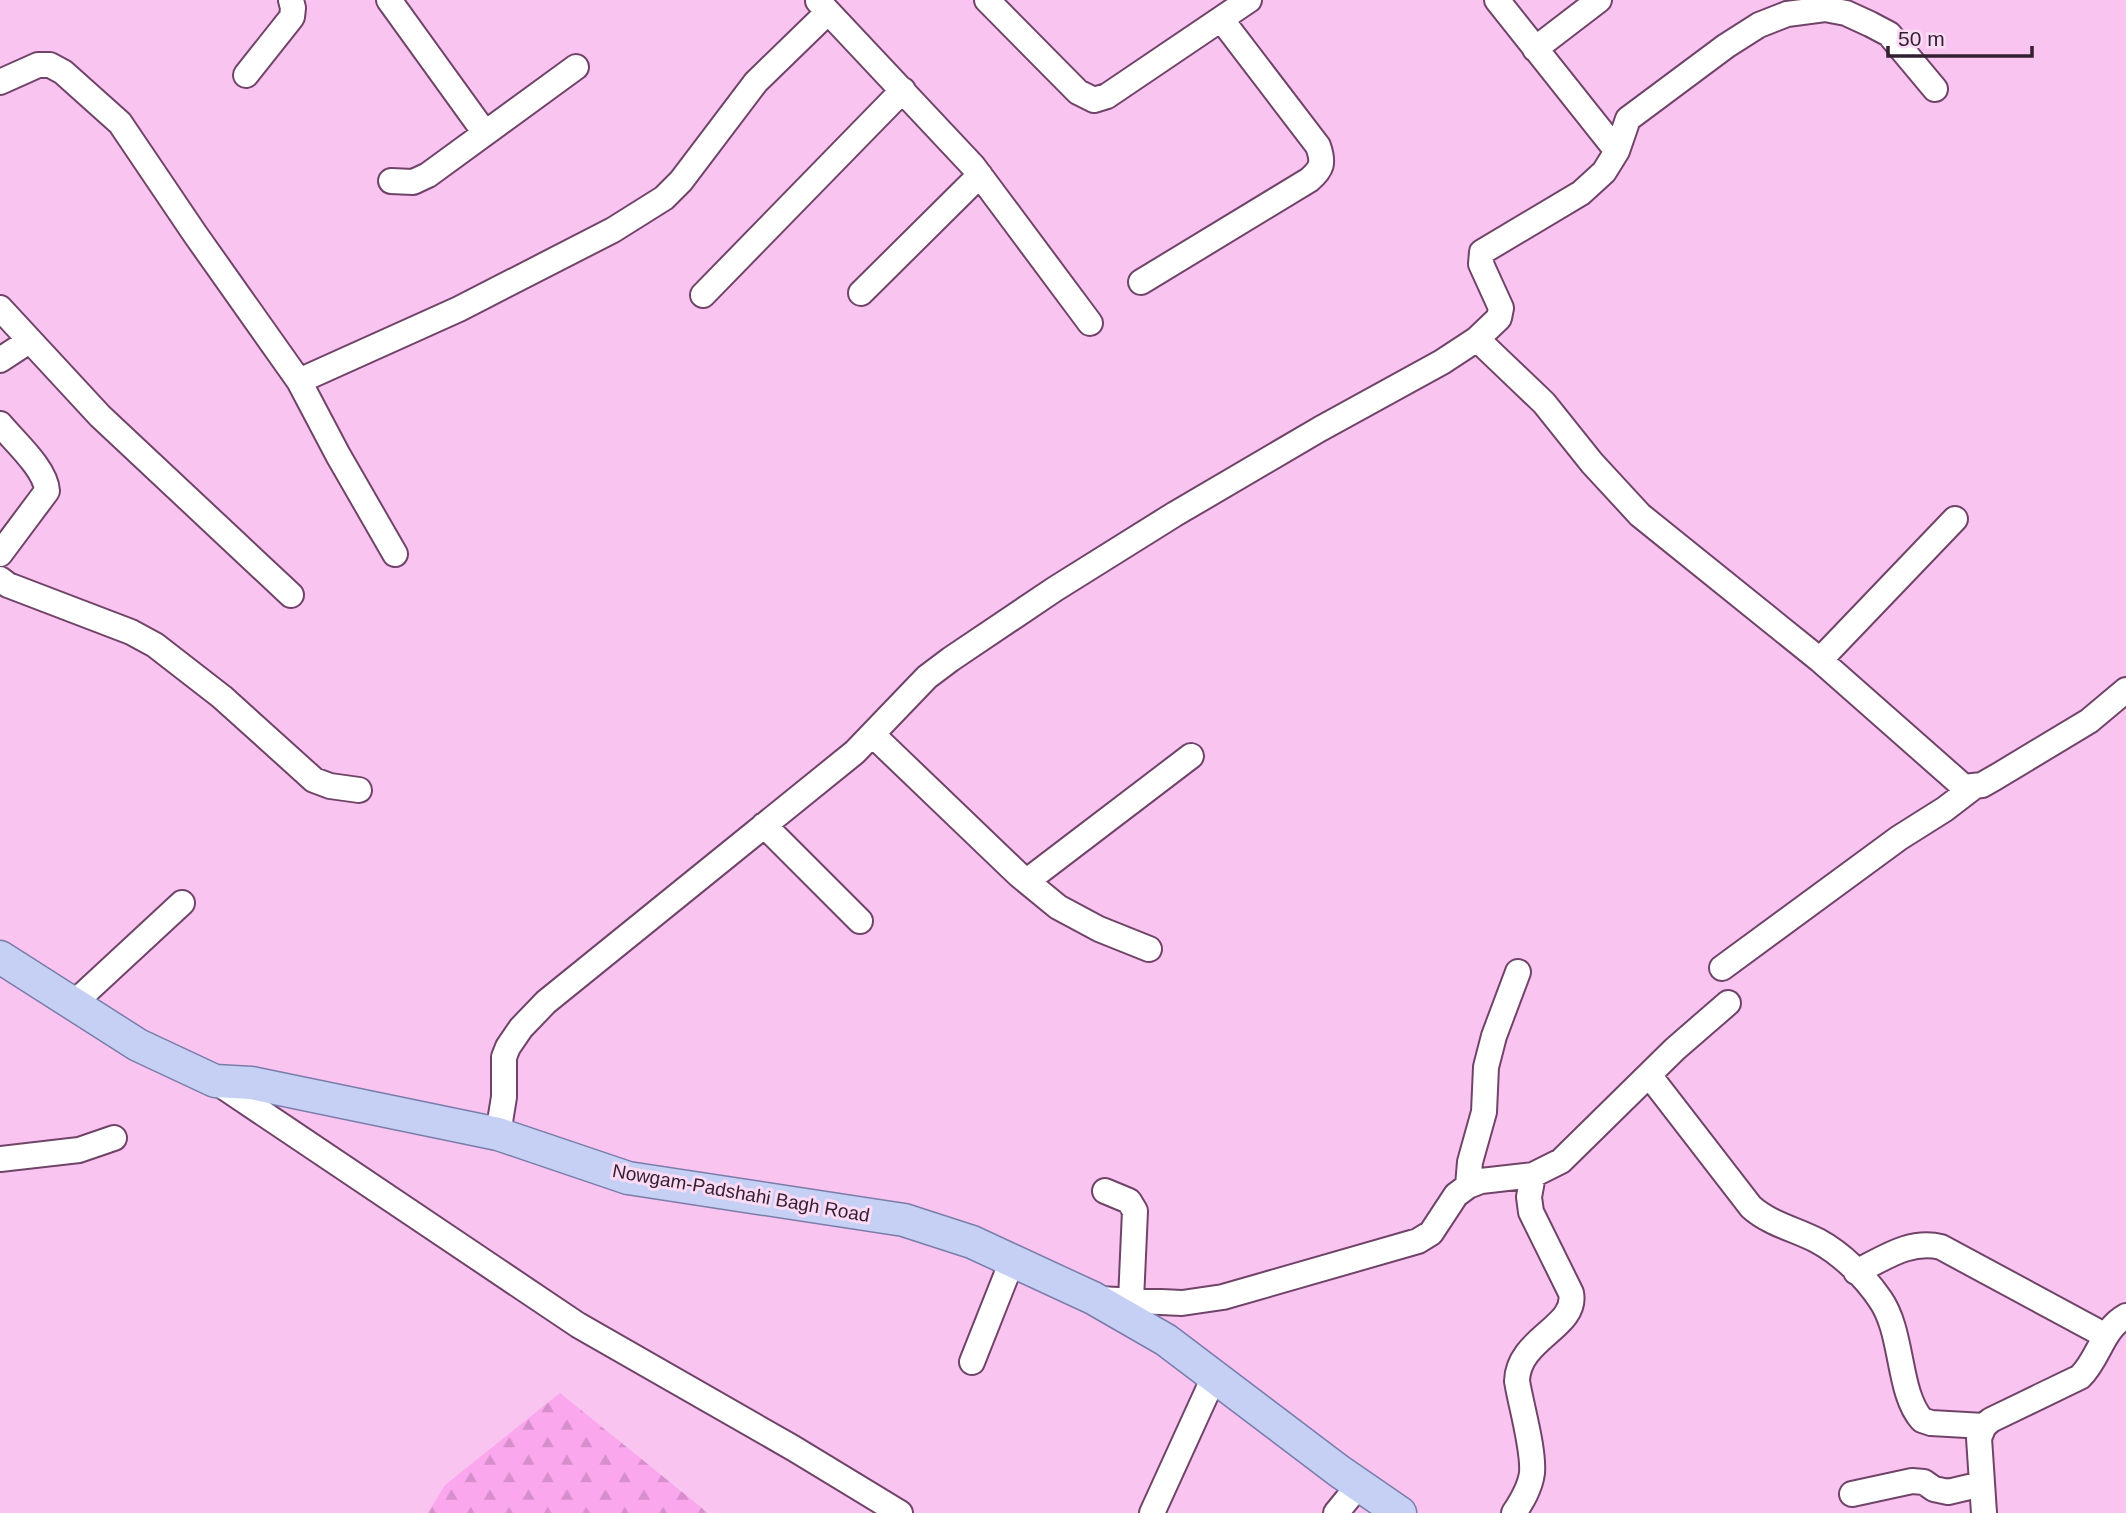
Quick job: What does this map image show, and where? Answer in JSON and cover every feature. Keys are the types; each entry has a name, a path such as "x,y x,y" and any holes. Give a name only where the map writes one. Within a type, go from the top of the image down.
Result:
{"main road":[{"name":"Nowgam-Padshahi Bagh Road","path":"0,957 138,1045 215,1081 251,1083 498,1134 628,1178 904,1220 972,1242 1093,1298 1166,1340 1400,1513"}],"street":[{"path":"246,75 292,17 291,0"},
{"path":"389,0 485,133"},
{"path":"987,0 1078,92 1094,100 1107,96 1249,0"},
{"path":"1497,0 1616,151"},
{"path":"1535,49 1599,0"},
{"path":"299,381 459,309 613,230 664,198 681,181 756,82 822,6 904,90 980,175 1090,323"},
{"path":"498,1134 504,1097 504,1057 521,1028 546,1002 855,752 926,677 1055,589 1175,514 1320,429 1442,362 1477,339 1499,318 1501,309 1480,264 1482,252 1581,193 1604,172 1629,119 1726,46 1759,25 1787,15 1825,9 1846,13 1889,34 1935,89"},
{"path":"1141,282 1309,180 1319,172 1322,164 1318,146 1222,19"},
{"path":"0,82 38,65 50,65 63,72 120,123 299,381 395,554"},
{"path":"391,181 406,183 419,180 576,67"},
{"path":"703,295 904,90"},
{"path":"861,293 980,175"},
{"path":"0,308 100,416 291,594"},
{"path":"1477,339 1544,403 1592,463 1640,515 1820,660 1958,783 1964,787 1975,786"},
{"path":"0,360 29,341"},
{"path":"0,424 47,483 44,498 0,554"},
{"path":"1820,660 1955,519"},
{"path":"0,579 8,585 131,632 155,645 222,697 314,780 330,786 359,790"},
{"path":"1721,968 1899,838 1975,786 1996,777 2089,721 2126,690"},
{"path":"873,734 1027,881 1058,907 1098,929 1149,949"},
{"path":"1027,881 1191,755"},
{"path":"764,825 860,921"},
{"path":"73,1004 182,903"},
{"path":"1468,1186 1470,1162 1484,1112 1486,1067 1494,1036 1518,972"},
{"path":"1093,1298 1182,1303 1223,1297 1418,1241 1431,1233 1456,1195 1468,1186 1481,1181 1533,1175 1561,1161 1728,1003"},
{"path":"1649,1075 1751,1207 1761,1216 1842,1256 1880,1298 1887,1311 1916,1414 1931,1423 1984,1426"},
{"path":"215,1081 578,1325 793,1448 900,1513"},
{"path":"0,1158 79,1150 114,1138"},
{"path":"1514,1513 1523,1500 1532,1474 1517,1369 1526,1353 1569,1313 1573,1300 1531,1212 1529,1197 1533,1175"},
{"path":"1105,1191 1129,1201 1135,1211 1131,1300"},
{"path":"1856,1272 1910,1246 1921,1244 1941,1247 2106,1336"},
{"path":"972,1362 1012,1261"},
{"path":"1984,1513 1979,1438 1984,1426 1991,1419 2080,1377 2117,1321 2126,1316"},
{"path":"1152,1513 1214,1377"},
{"path":"1852,1494 1918,1480 1934,1489 1948,1492 1982,1484"},
{"path":"1336,1513 1359,1485"}],"green space":[{"path":"560,1393 708,1513 428,1513 445,1485"}]}
